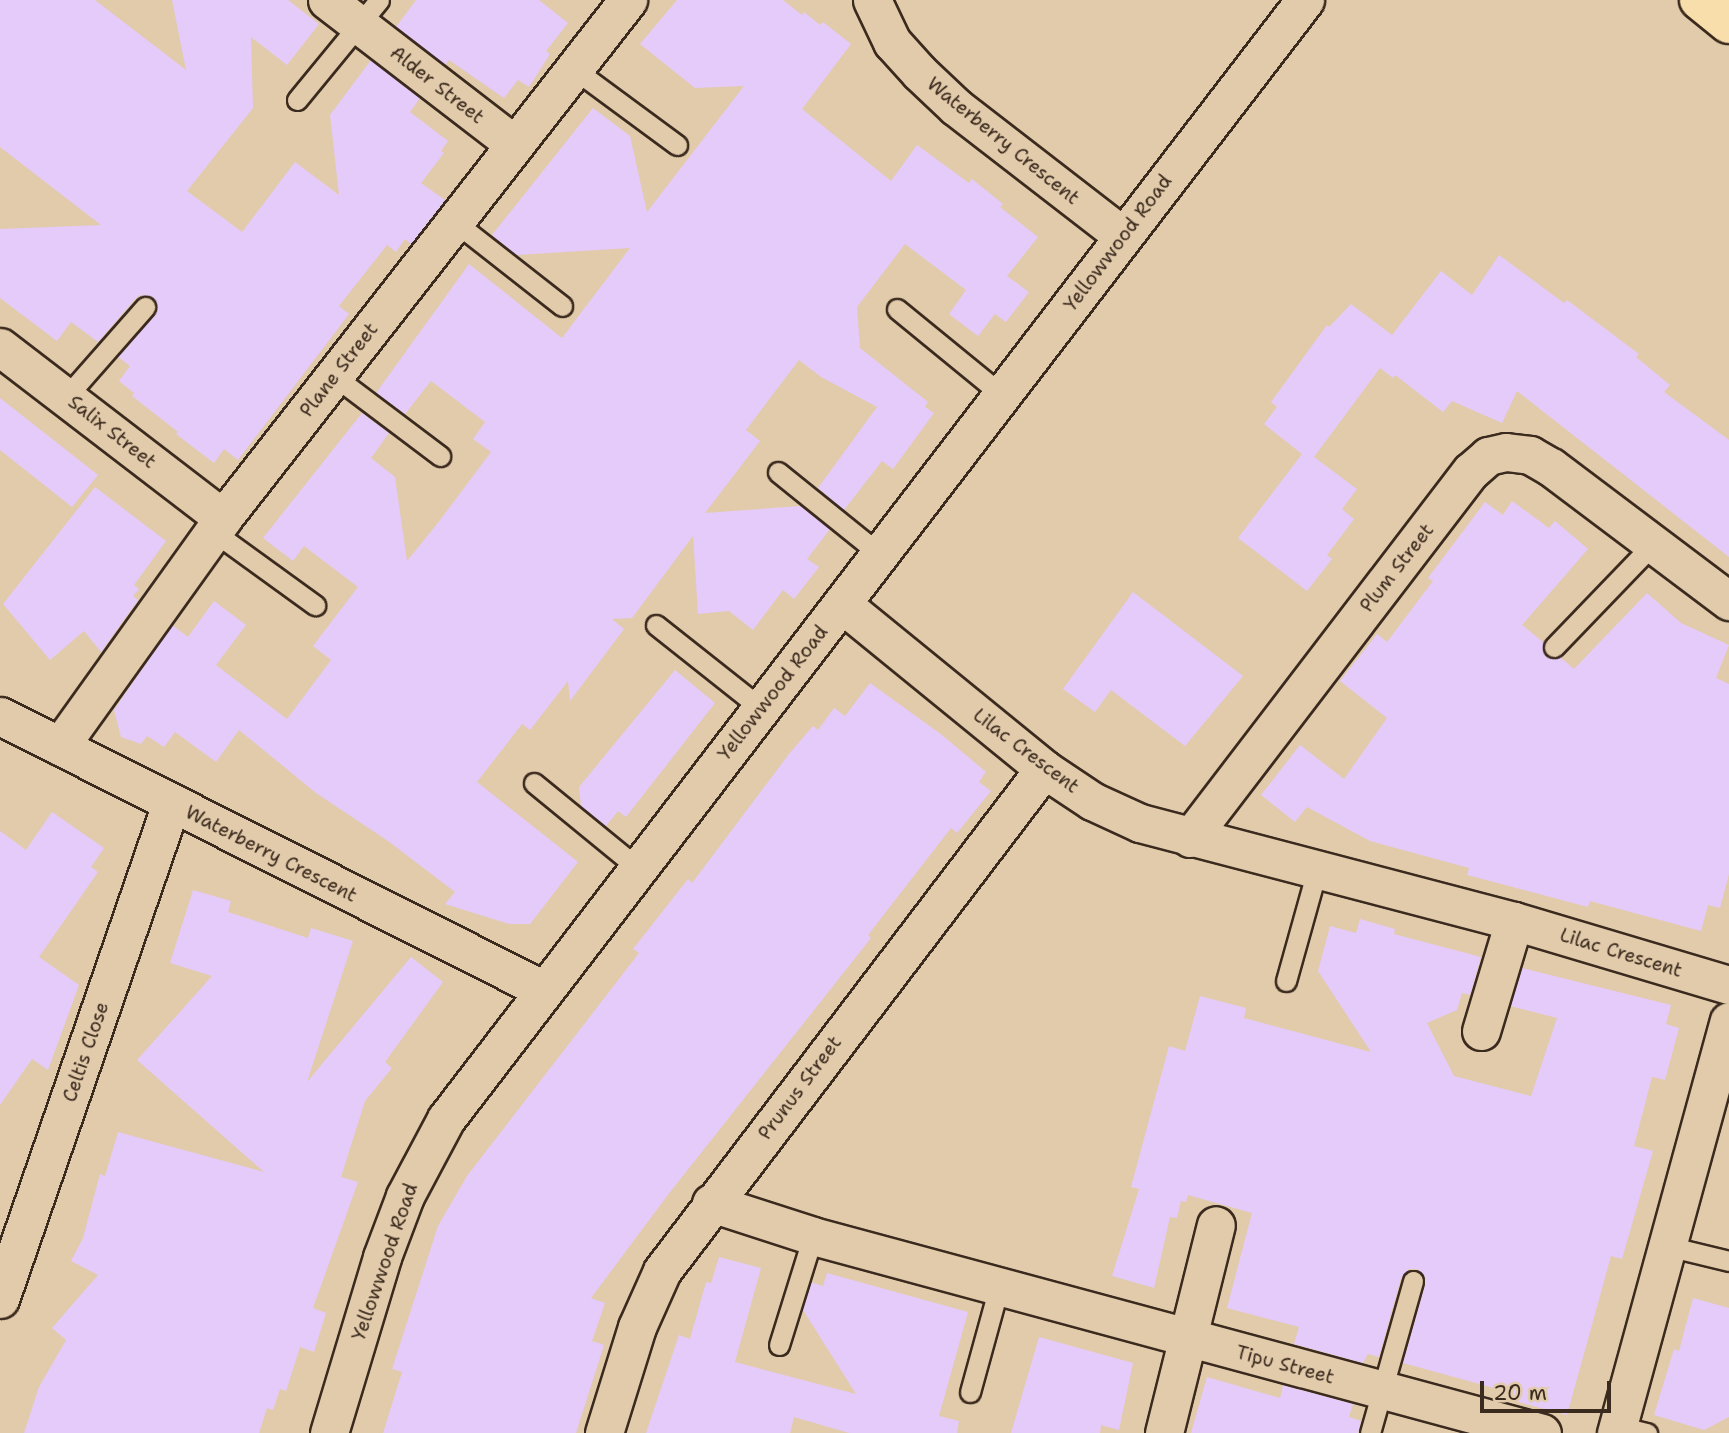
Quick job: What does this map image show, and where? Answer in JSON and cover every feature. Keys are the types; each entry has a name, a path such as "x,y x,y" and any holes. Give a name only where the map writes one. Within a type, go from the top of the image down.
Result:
{"main road":[{"path":"1699,0 1729,24"}],"street":[{"name":"Alder Street","path":"327,0 369,12 515,145"},
{"name":"Plane Street","path":"60,747 219,525 628,0"},
{"name":"Waterberry Crescent","path":"872,0 892,42 956,107 1123,236"},
{"name":"Yellowwood Road","path":"329,1433 382,1257 425,1153 446,1119 1305,0"},
{"name":"Salix Street","path":"0,347 66,397 219,525"},
{"name":"Plum Street","path":"1190,838 1471,471 1488,456 1506,452 1530,455 1551,467 1729,601"},
{"name":"Lilac Crescent","path":"842,604 1044,769 1092,801 1140,823 1514,921 1729,985"},
{"name":"Waterberry Crescent","path":"0,716 544,990"},
{"name":"Prunus Street","path":"604,1433 649,1296 662,1271 711,1203 1044,769"},
{"name":"Celtis Close","path":"0,1299 171,804"},
{"path":"1481,1031 1514,921"},
{"path":"1627,1431 1667,1246 1727,1039"},
{"name":"Tipu Street","path":"711,1203 813,1236 1542,1433"},
{"path":"1164,1433 1216,1225"}],"lane":[{"path":"297,100 369,12"},
{"path":"574,69 677,145"},
{"path":"455,222 562,306"},
{"path":"66,397 145,307"},
{"path":"897,309 1002,395"},
{"path":"334,376 439,456"},
{"path":"778,472 881,555"},
{"path":"219,525 315,605"},
{"path":"1554,647 1653,544"},
{"path":"656,625 762,709"},
{"path":"534,783 638,868"},
{"path":"1286,981 1317,870"},
{"path":"779,1345 813,1236"},
{"path":"1667,1246 1729,1261"},
{"path":"1370,1433 1413,1281"},
{"path":"970,1392 999,1287"}],"building":[{"path":"0,0 95,0 186,70 172,0 288,0 319,24 287,65 251,37 253,108 187,191 242,232 295,162 339,195 330,115 371,60 420,98 410,112 448,141 441,151 444,153 421,183 445,200 411,244 405,239 396,252 387,245 339,306 349,314 238,460 224,449 214,463 176,434 178,432 132,396 134,393 119,381 130,366 118,357 155,315 157,304 153,297 142,295 136,298 98,342 71,322 57,341 0,298 0,229 101,225 0,147"},
{"path":"416,0 539,0 568,23 546,51 550,54 529,87 518,80 504,98 449,60 445,65 396,27"},
{"path":"677,0 783,0 820,25 823,22 851,44 802,109 891,181 917,145 969,183 972,179 1003,204 1000,207 1038,237 1007,276 1029,292 1006,322 995,314 978,336 949,314 966,290 905,244 857,307 860,348 928,402 925,407 934,413 893,469 882,461 844,510 818,488 877,407 821,377 799,360 746,430 760,441 705,513 800,506 830,529 807,559 819,567 794,599 783,590 753,630 729,611 698,614 693,536 632,618 612,619 624,629 570,701 568,681 530,730 522,724 477,782 578,862 530,924 509,924 445,904 455,892 388,841 316,793 239,730 216,762 175,732 164,747 147,736 141,744 121,737 114,710 172,625 188,637 214,601 246,625 216,665 287,719 331,660 313,646 358,587 304,546 293,561 263,538 362,413 389,433 371,458 395,477 407,561 437,524 491,452 473,439 485,422 431,381 405,414 376,393 469,264 562,338 630,248 516,255 492,235 593,108 630,136 647,212 744,86 695,88 640,44"},
{"path":"1499,255 1564,303 1567,300 1639,354 1636,357 1670,385 1664,392 1729,440 1729,557 1517,391 1502,423 1452,401 1443,412 1395,375 1393,378 1380,368 1314,457 1357,489 1342,509 1354,519 1327,555 1332,559 1307,591 1238,538 1302,454 1264,424 1277,407 1271,402 1327,325 1329,327 1351,304 1392,335 1441,271 1472,295"},
{"path":"0,398 98,475 72,507 0,450"},
{"path":"95,487 166,541 134,585 139,589 133,596 138,600 101,652 84,631 50,660 3,604"},
{"path":"1512,501 1549,528 1555,521 1588,549 1522,625 1543,642 1546,656 1560,657 1574,669 1647,593 1681,623 1729,645 1716,678 1729,684 1729,874 1720,908 1708,905 1701,931 1590,901 1588,907 1467,875 1469,868 1370,841 1307,807 1295,822 1261,795 1300,745 1344,779 1387,718 1340,681 1377,634 1387,642 1433,581 1428,578 1485,502 1503,515"},
{"path":"1133,592 1243,676 1185,746 1111,690 1095,712 1063,689"},
{"path":"675,670 715,703 626,817 618,811 606,826 581,806 579,787"},
{"path":"870,683 942,735 986,772 979,782 991,791 957,833 951,828 868,935 871,938 667,1196 591,1298 605,1303 592,1341 604,1345 576,1433 383,1433 402,1372 392,1369 438,1226 467,1176 639,953 633,949 688,879 692,883 789,754 813,726 818,730 834,708 845,716"},
{"path":"52,812 104,848 91,867 98,872 39,957 79,985 48,1070 32,1059 0,1105 0,831 26,850"},
{"path":"193,890 231,901 228,912 308,938 311,928 353,941 307,1082 411,957 443,982 385,1062 392,1068 365,1101 341,1177 358,1182 313,1308 326,1313 314,1352 300,1347 286,1391 280,1389 273,1410 267,1408 259,1433 24,1433 39,1387 66,1340 52,1328 98,1275 71,1261 83,1238 100,1174 105,1176 118,1132 264,1172 137,1060 212,976 170,963"},
{"path":"1360,919 1395,929 1394,934 1481,957 1470,995 1462,993 1457,1010 1427,1023 1454,1076 1531,1096 1557,1018 1510,1006 1522,968 1671,1005 1666,1024 1679,1028 1665,1080 1652,1077 1634,1146 1653,1151 1622,1259 1611,1256 1567,1415 1504,1398 1505,1391 1403,1363 1425,1284 1425,1277 1417,1269 1409,1269 1401,1278 1379,1357 1368,1354 1363,1363 1294,1344 1299,1327 1227,1308 1252,1213 1188,1195 1186,1202 1181,1201 1177,1218 1170,1217 1154,1288 1112,1276 1139,1189 1131,1187 1169,1046 1185,1051 1200,996 1246,1008 1244,1018 1371,1052 1318,971 1330,926 1356,933"},
{"path":"719,1257 761,1268 735,1362 856,1394 803,1310 811,1282 823,1286 827,1273 968,1312 939,1416 959,1421 957,1433 849,1433 794,1417 790,1433 646,1433 679,1335 690,1339 706,1282 711,1283"},
{"path":"1693,1298 1729,1308 1729,1417 1704,1430 1654,1415 1674,1349 1679,1351"},
{"path":"1039,1337 1133,1363 1119,1430 1101,1425 1100,1433 1011,1433"},
{"path":"1207,1377 1280,1398 1283,1385 1353,1404 1349,1417 1361,1421 1358,1433 1191,1433"}]}
